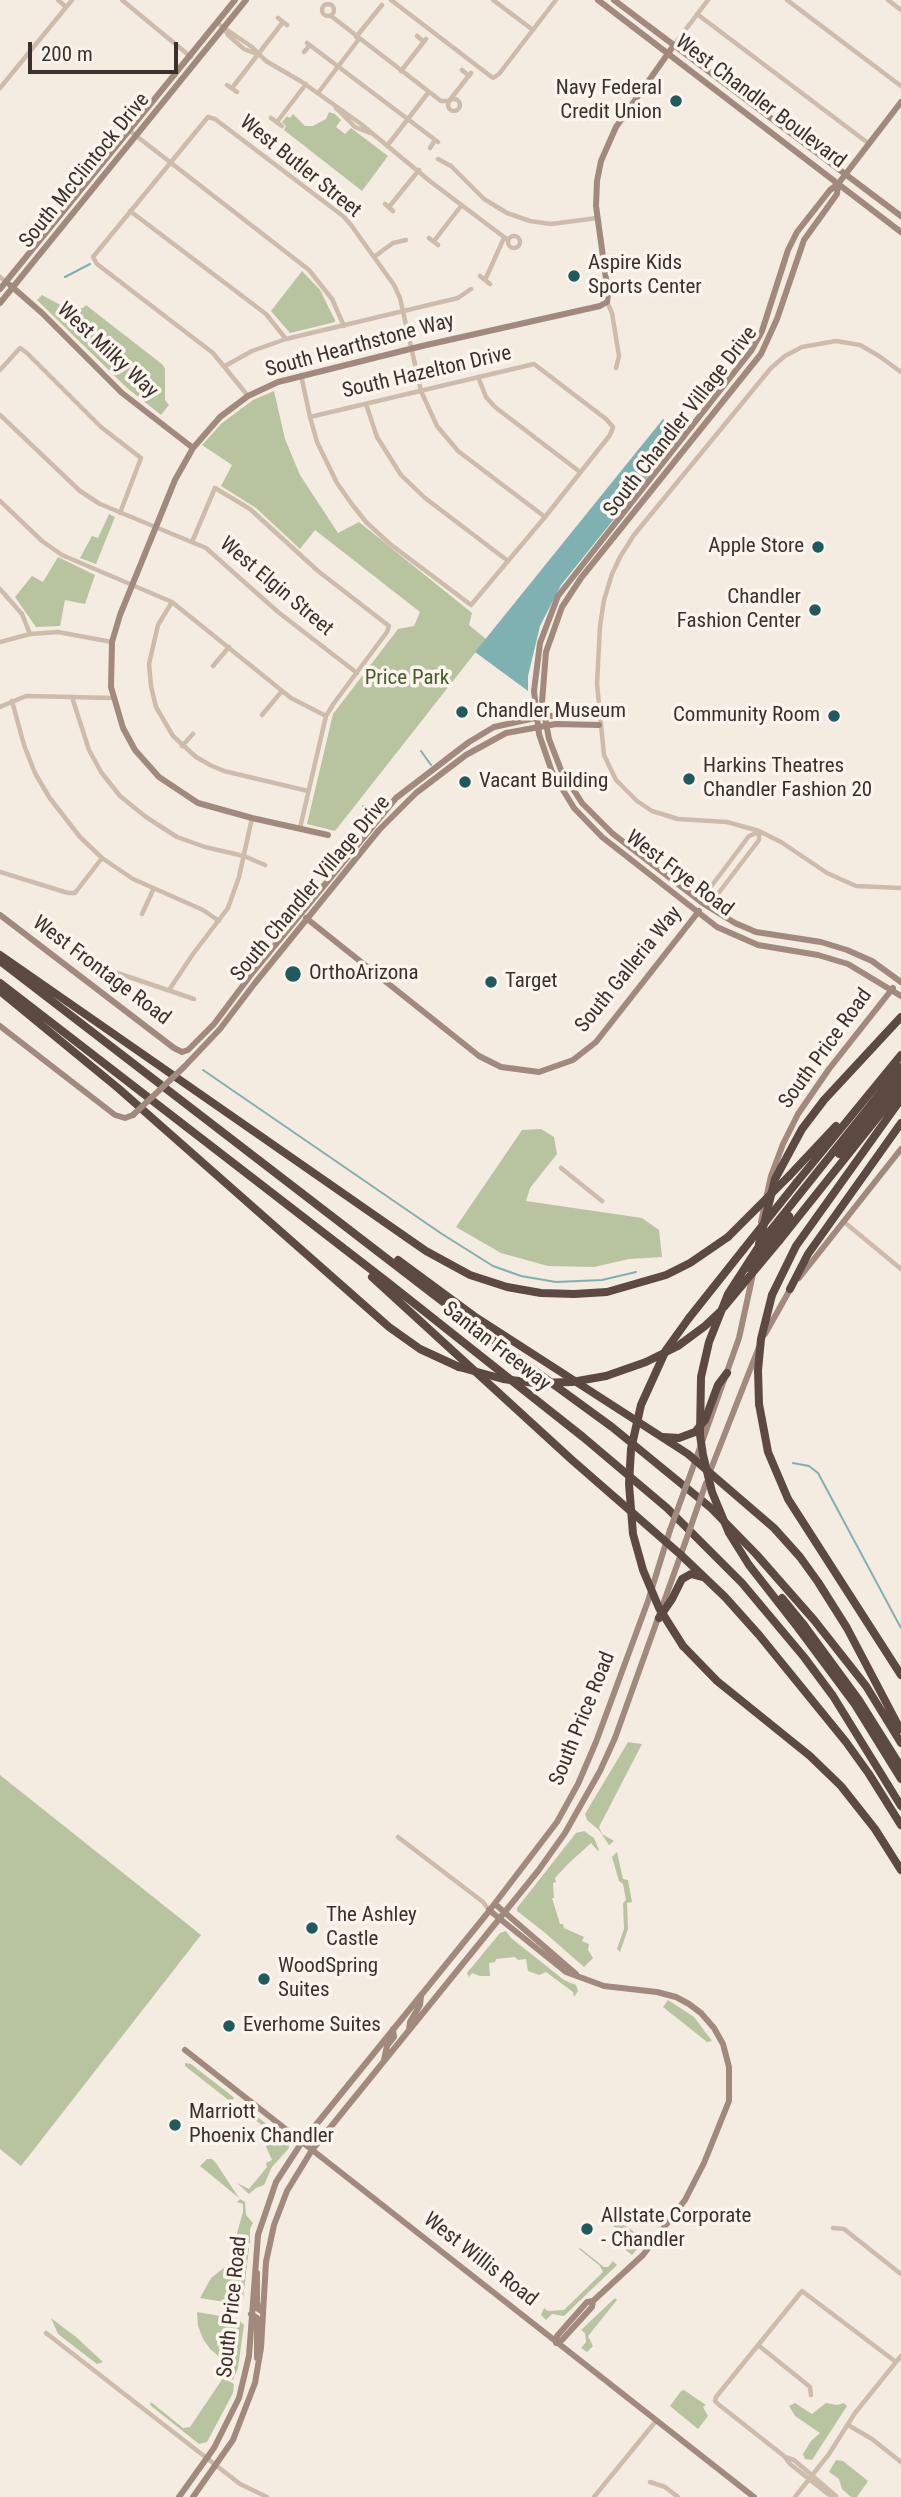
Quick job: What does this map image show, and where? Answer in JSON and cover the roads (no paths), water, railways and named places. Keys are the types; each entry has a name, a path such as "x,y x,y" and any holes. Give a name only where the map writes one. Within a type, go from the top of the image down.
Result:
{"highway":[{"path":"0,955 426,1251 470,1275 507,1287 541,1293 607,1292 666,1275 690,1263 728,1237 875,1087"},
{"name":"Santan Freeway","path":"0,961 494,1341 612,1427 711,1508 814,1620 866,1686 901,1743"},
{"name":"Santan Freeway","path":"0,983 583,1437 696,1535 750,1592 804,1657 833,1696 901,1806"},
{"path":"0,991 118,1088 389,1327 420,1349 459,1367 503,1379 535,1383 572,1382 606,1376 646,1362 678,1346 705,1326 722,1310 779,1241 901,1088"},
{"path":"756,1258 772,1191 792,1146 824,1100 901,1017"},
{"path":"901,1055 797,1182 666,1350 643,1398 631,1449 629,1484 633,1534 643,1570 659,1608 684,1646 717,1681 810,1756 834,1779 875,1829 901,1870"},
{"path":"901,1068 765,1242 738,1284 714,1342 705,1390 706,1443 716,1487 733,1529 752,1560 859,1700 901,1767"},
{"path":"765,1242 901,1078"},
{"path":"901,1099 800,1240 782,1273 772,1295 761,1339 758,1370 759,1404 768,1452 788,1499 901,1675"},
{"path":"790,1289 807,1254 901,1123"},
{"path":"319,1206 364,1235 474,1315 696,1460 774,1528 800,1557 846,1628 901,1732"},
{"path":"334,1242 708,1581 759,1635 846,1742 901,1825"},
{"path":"661,1437 679,1438 695,1432 705,1420 718,1385 727,1373"},
{"path":"659,1618 682,1579 696,1574 708,1581"},
{"path":"802,1627 901,1779"}],"street":[{"path":"58,0 66,7"},
{"path":"0,88 72,0"},
{"path":"122,0 190,56 200,58"},
{"name":"South McClintock Drive","path":"0,289 3,279 130,131 235,0"},
{"name":"South McClintock Drive","path":"0,303 246,0"},
{"path":"391,0 493,78 499,74 556,0"},
{"path":"493,0 533,30"},
{"name":"West Chandler Boulevard","path":"598,0 671,49 901,216"},
{"name":"West Chandler Boulevard","path":"614,0 838,184 901,232"},
{"path":"616,368 619,356 612,313 607,302 597,218 596,187 606,146 619,121 708,0"},
{"path":"787,0 901,86"},
{"path":"888,0 901,10"},
{"path":"331,16 334,9 332,2 322,11 325,15 331,16 441,101 449,101 470,74 462,70"},
{"path":"318,93 382,5"},
{"path":"697,14 868,143"},
{"path":"232,88 283,22"},
{"path":"217,23 257,55 306,84 334,105 342,117 371,134 506,239 488,282 480,276"},
{"path":"401,71 425,40 417,36"},
{"path":"304,52 308,44 437,141 429,148"},
{"path":"271,118 279,124 306,84"},
{"path":"387,146 428,93"},
{"path":"838,184 901,102"},
{"name":"West Butler Street","path":"169,163 208,117 215,119 343,216 394,285 421,391 430,413 451,444 545,517"},
{"path":"130,131 309,270 332,299 344,326"},
{"path":"438,159 451,166 484,200 518,217 551,224 597,218"},
{"path":"169,163 93,257 97,264 200,342 225,366 248,396"},
{"path":"389,207 419,170"},
{"name":"South Chandler Village Drive","path":"536,722 534,680 537,656 546,622 558,596 751,351 762,331 788,250 797,232 830,190 838,184"},
{"name":"South Chandler Village Drive","path":"545,721 542,694 544,663 562,607 581,578 761,354 772,332 807,235 836,194 838,184"},
{"path":"434,241 461,206"},
{"path":"130,211 266,314 286,339"},
{"path":"797,232 807,235"},
{"path":"374,257 393,243 406,240"},
{"name":"West Milky Way","path":"3,279 122,393 193,449"},
{"path":"225,366 252,351 286,339 458,298 471,289"},
{"name":"South Hearthstone Way","path":"328,835 198,803 159,778 144,762 129,739 113,698 110,675 112,642 175,480 193,449 220,417 248,396 278,382 601,306 607,302"},
{"path":"901,372 860,345 836,341 802,347 771,368 635,535 612,574 600,626 597,684 604,755 616,780 637,802 670,817 727,822 759,831 844,882 873,888 901,888"},
{"path":"0,370 20,348 101,427 141,458 120,513"},
{"name":"South Hazelton Drive","path":"310,417 534,365 613,427 610,435 580,472"},
{"path":"301,375 322,454 337,483 366,522 390,544 471,605 580,472 495,407 486,397 478,377"},
{"path":"366,404 377,437 401,475 425,498 508,561"},
{"name":"West Elgin Street","path":"0,415 80,491 120,513 192,542 218,557 278,612 356,673"},
{"path":"192,542 215,488 250,509 318,570 389,626 326,716 300,829"},
{"path":"0,501 62,555 172,602 282,691 300,704 326,716"},
{"path":"0,589 22,614 30,634"},
{"path":"172,602 158,625 149,664 151,687 161,716 182,746 209,765 224,771 309,791"},
{"path":"0,642 30,634 58,632 112,642"},
{"path":"213,666 229,648"},
{"path":"262,715 282,691"},
{"path":"0,707 26,696 113,698"},
{"path":"72,697 89,750 101,772 120,796 146,817 177,836 265,865"},
{"path":"12,701 24,745 42,785 64,818 102,858 153,890 203,910 219,921"},
{"name":"South Chandler Village Drive","path":"181,1052 188,1050 208,1031 300,913 396,798 481,733 494,727 598,715"},
{"name":"South Chandler Village Drive","path":"545,721 599,725"},
{"name":"West Frye Road","path":"545,721 561,770 587,809 612,833 705,904 735,923 756,932 821,942 847,950 872,961 900,980"},
{"name":"South Chandler Village Drive","path":"0,1026 119,1117 133,1115 220,1029 390,817 416,793 482,744 536,722"},
{"name":"West Frye Road","path":"536,722 544,752 556,780 582,818 616,849 717,927 758,945 831,957 861,970 897,993"},
{"path":"182,746 194,734"},
{"path":"169,990 219,921 234,894 253,818"},
{"name":"South Galleria Way","path":"300,913 469,1049 500,1067 528,1072 566,1064 592,1046 698,912 714,899 759,840 759,831 749,836 706,893 705,904"},
{"path":"0,872 75,893 102,858"},
{"path":"142,914 153,890"},
{"name":"West Frontage Road","path":"0,915 181,1052"},
{"path":"82,961 194,999"},
{"path":"112,984 116,973"},
{"name":"South Price Road","path":"179,2497 223,2433 239,2398 249,2356 258,2235 268,2200 285,2167 302,2142 547,1837 588,1763 648,1601 666,1541 743,1325 766,1193 783,1144 819,1083 897,993 900,980"},
{"path":"181,1052 184,1066"},
{"name":"South Price Road","path":"193,2497 242,2422 255,2383 264,2312 266,2262 274,2225 287,2190 312,2150 557,1845 600,1771 623,1717 752,1361 790,1289 901,1149"},
{"path":"561,1168 602,1201"},
{"path":"843,1221 901,1269"},
{"path":"398,1837 483,1902 489,1910 566,1972 604,1986 676,1997 701,2013 723,2044 730,2076 729,2101 704,2164 685,2200 643,2255 593,2301 592,2307 563,2339 556,2343"},
{"path":"483,1902 495,1904 577,1975"},
{"path":"410,2030 410,2022 420,2005 421,1994"},
{"path":"383,2062 387,2046 394,2037 393,2029"},
{"name":"West Willis Road","path":"185,2050 754,2497"},
{"path":"833,2228 844,2229 901,2274"},
{"path":"255,2257 258,2309 264,2312"},
{"path":"836,2497 832,2490 811,2477 794,2460 784,2456 715,2401 802,2291 895,2362"},
{"path":"251,2314 257,2318 258,2365"},
{"path":"46,2333 215,2466 247,2489 267,2497"},
{"path":"758,2345 810,2387 811,2395"},
{"path":"794,2497 901,2356"},
{"path":"594,2497 656,2421"},
{"path":"848,2425 901,2462"},
{"path":"650,2482 665,2487 678,2497"}],"water":[{"path":"663,419 682,434 561,585 540,626 528,676 528,691 475,652"}],"waterway":[{"path":"65,277 90,264"},
{"path":"421,751 431,765"},
{"path":"363,806 373,814"},
{"path":"272,918 283,926"},
{"path":"203,1070 493,1266 521,1276 556,1282 602,1280 636,1272"},
{"path":"793,1463 809,1466 818,1473 901,1628"}],"place":[{"name":"Navy Federal Credit Union","path":"676,101"},
{"name":"Aspire Kids Sports Center","path":"574,276"},
{"name":"Apple Store","path":"818,547"},
{"name":"Chandler Fashion Center","path":"815,610"},
{"name":"Chandler Museum","path":"462,712"},
{"name":"Community Room","path":"834,716"},
{"name":"Harkins Theatres Chandler Fashion 20","path":"689,779"},
{"name":"Vacant Building","path":"465,782"},
{"name":"OrthoArizona","path":"293,974"},
{"name":"Target","path":"491,982"},
{"name":"The Ashley Castle","path":"312,1928"},
{"name":"WoodSpring Suites","path":"264,1979"},
{"name":"Everhome Suites","path":"229,2026"},
{"name":"Marriott Phoenix Chandler","path":"175,2125"},
{"name":"Allstate Corporate - Chandler","path":"587,2229"}],"park label":[{"name":"Price Park","path":"407,679"}]}
